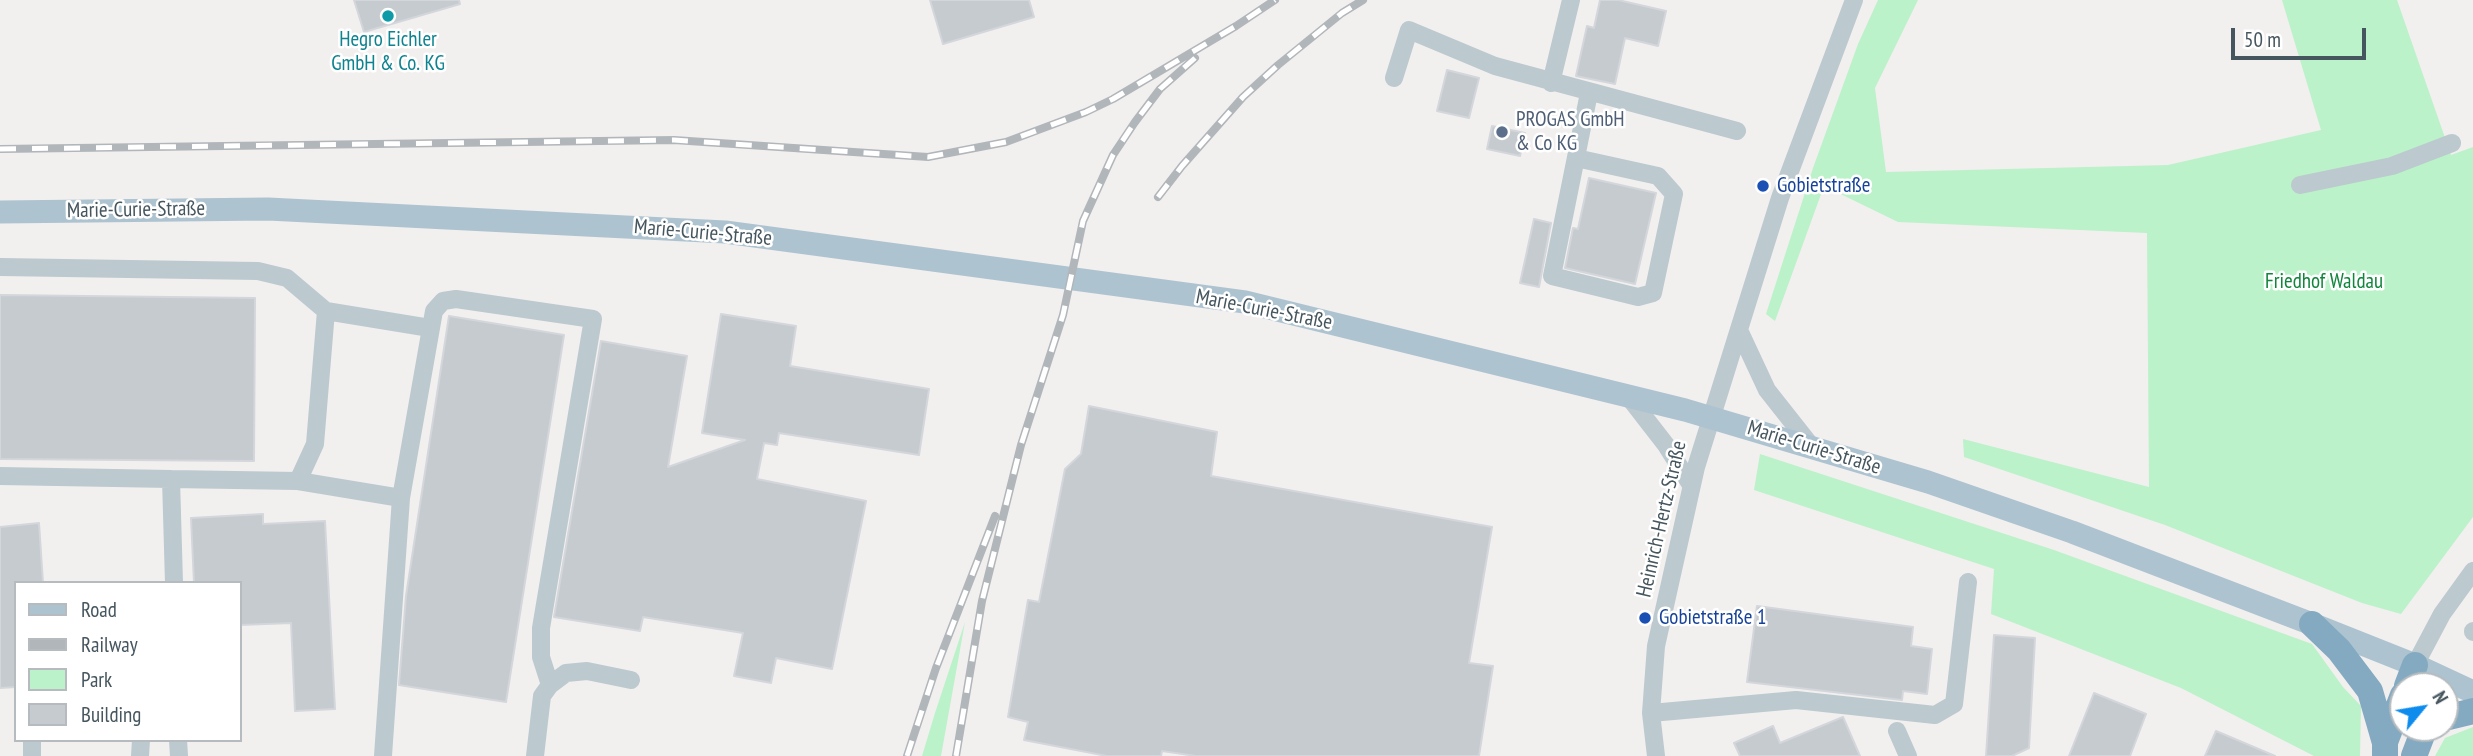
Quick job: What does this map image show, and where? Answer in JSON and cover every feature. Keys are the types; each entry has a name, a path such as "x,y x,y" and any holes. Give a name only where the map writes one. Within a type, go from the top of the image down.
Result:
{"highway":[{"path":"2312,624 2339,650 2370,691 2378,712 2385,749"}],"main road":[{"name":"Marie-Curie-Straße","path":"0,212 268,209 725,232 1245,302 1628,396 1928,482 2059,528 2312,624 2402,672"}],"street":[{"path":"1551,83 1571,0"},
{"path":"1711,418 1780,198 1854,0"},
{"path":"1394,78 1409,30 1495,66 1737,131"},
{"path":"1576,158 1658,177 1674,194 1653,293 1638,297 1552,276 1576,158 1590,93"},
{"path":"2300,185 2392,166 2452,144"},
{"path":"0,267 258,271 287,278 326,311 430,328"},
{"path":"383,756 401,498 430,328 434,311 443,301 456,299 593,319 541,628 541,657 550,685"},
{"path":"298,481 314,444 326,311"},
{"path":"1738,330 1767,390 1812,447"},
{"path":"1628,396 1666,445 1691,485"},
{"name":"Heinrich-Hertz-Straße","path":"1656,756 1651,713 1656,646 1691,485 1711,418"},
{"path":"0,476 298,481 401,498"},
{"path":"171,479 174,581"},
{"path":"2418,672 2442,614 2473,571"},
{"path":"1651,713 1796,700 1935,715 1954,704 1968,582"},
{"path":"535,756 542,696 550,685 566,673 587,671 631,680"},
{"path":"1897,731 1908,756"}],"green space":[{"name":"Friedhof Waldau","path":"1878,0 1918,0 1875,88 1886,172 2168,165 2321,130 2282,0 2397,0 2451,155 2473,147 2473,517 2401,614 2362,603 2165,525 1964,457 1963,439 2149,487 2147,233 1898,222 1824,186 1775,321 1766,314 1813,168 1858,44"},
{"path":"1760,454 2054,550 2312,644 2343,687 2361,706 2360,756 2314,756 2181,688 1991,614 1994,569 1754,490"},
{"path":"965,622 941,756 922,756 935,713"},
{"path":"2473,727 2473,756 2435,756 2443,742 2459,742 2459,732"}],"building":[{"name":"Hegro Eichler GmbH & Co. KG","path":"354,0 459,0 460,4 364,32"},
{"path":"930,0 1029,0 1034,17 943,44"},
{"path":"1600,0 1618,0 1666,11 1658,46 1625,38 1615,84 1576,76 1587,26 1594,28"},
{"path":"1447,70 1479,78 1469,118 1437,111"},
{"path":"1492,126 1525,133 1520,156 1487,149"},
{"path":"1589,178 1656,193 1635,284 1565,268 1573,228 1578,229"},
{"path":"1534,219 1551,223 1539,287 1520,283"},
{"path":"0,295 255,298 254,461 0,459"},
{"path":"721,314 796,326 790,366 929,389 919,455 779,433 777,445 764,443 757,479 866,501 832,669 776,658 771,683 734,676 743,633 643,617 640,631 554,617 601,341 687,356 668,467 745,440 702,433"},
{"path":"449,316 564,335 506,702 399,685 406,596"},
{"path":"1089,406 1217,432 1211,476 1492,527 1469,663 1493,666 1479,756 1196,756 1162,751 1161,756 1107,756 1024,740 1028,722 1008,717 1028,600 1039,602 1065,469 1081,454"},
{"path":"263,514 263,524 325,521 335,709 295,711 291,623 242,625 242,581 194,581 191,518"},
{"path":"39,523 43,581 14,581 14,687 0,688 0,527"},
{"path":"1757,606 1913,627 1911,646 1932,649 1927,694 1903,691 1902,700 1747,682"},
{"path":"1994,635 2035,638 2029,748 2012,756 1986,756"},
{"path":"2094,693 2146,714 2130,756 2069,756"},
{"path":"1843,717 1860,756 1740,756 1734,743 1773,726 1780,743"},
{"path":"2216,731 2275,756 2205,756"}],"railway":[{"path":"0,149 674,140 928,157 1006,142 1086,112 1113,99 1275,0"},
{"path":"1158,197 1243,97 1342,13 1363,0"},
{"path":"956,756 982,601 1021,445 1063,315 1083,221 1113,155 1135,122 1160,89 1195,58"},
{"path":"907,756 936,668 995,516"}],"place":[{"name":"Hegro Eichler GmbH & Co. KG","path":"388,16"},
{"name":"PROGAS GmbH & Co KG","path":"1502,132"},
{"name":"Gobietstraße","path":"1763,186"},
{"name":"Gobietstraße 1","path":"1645,618"}]}
